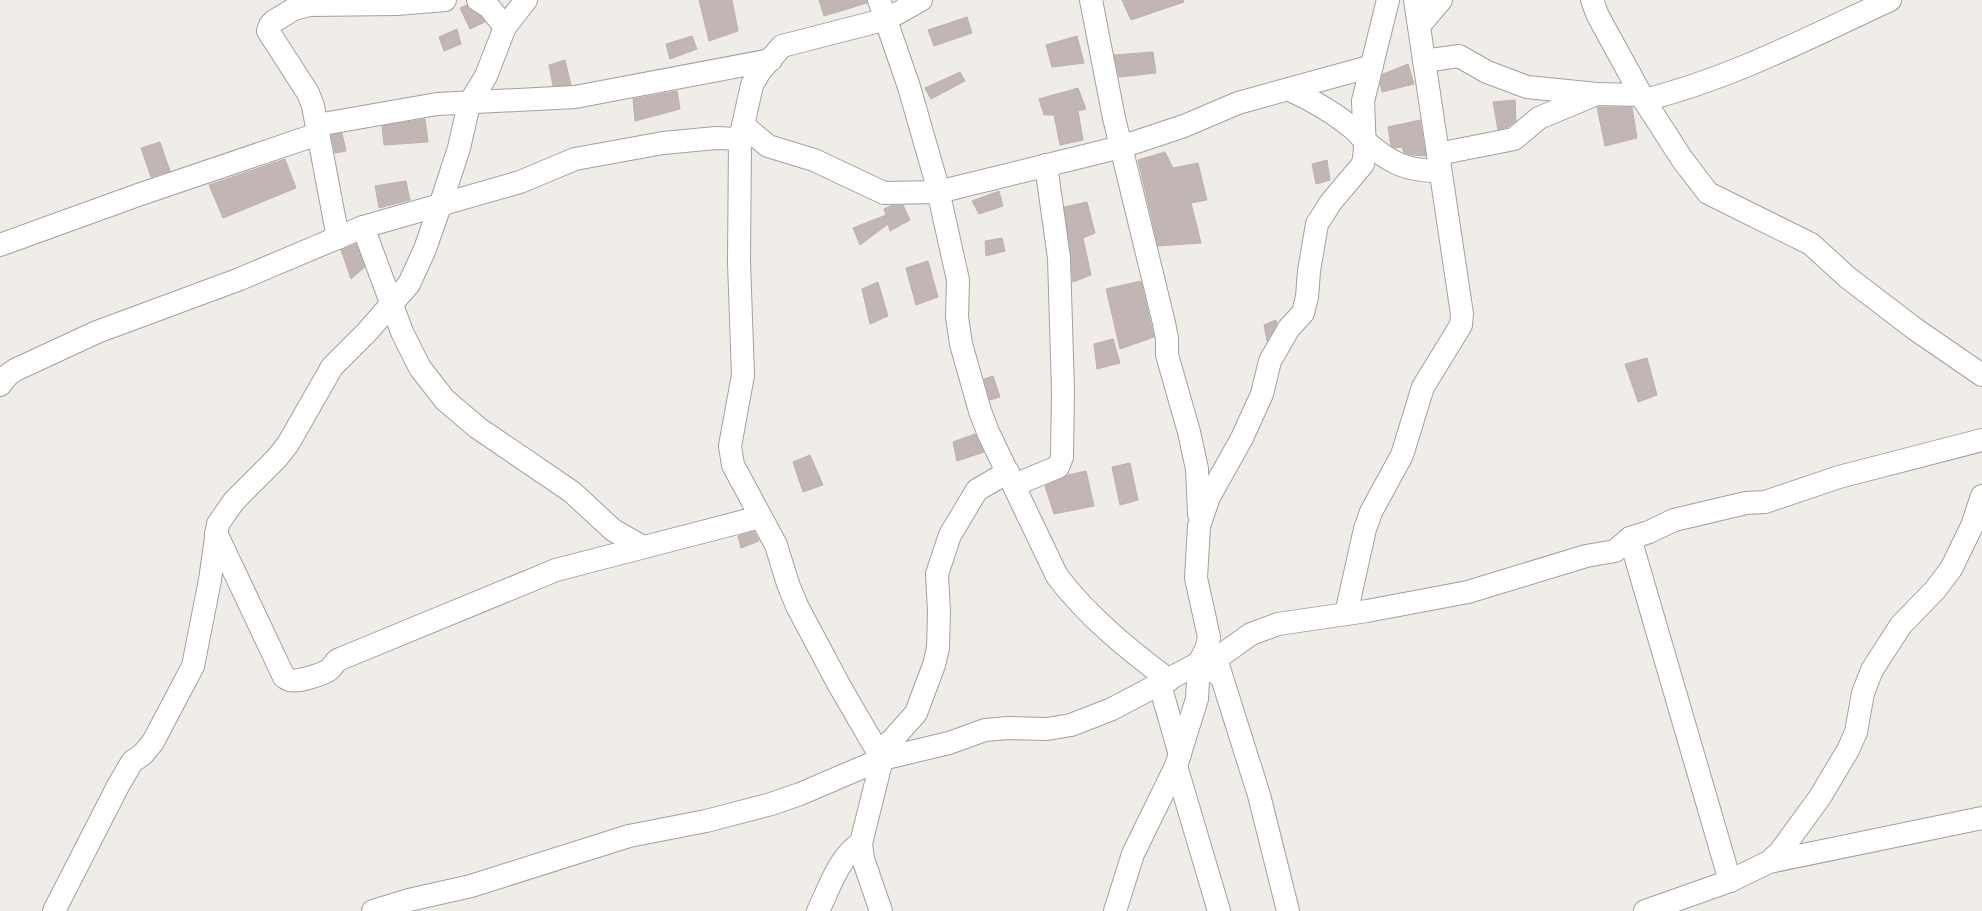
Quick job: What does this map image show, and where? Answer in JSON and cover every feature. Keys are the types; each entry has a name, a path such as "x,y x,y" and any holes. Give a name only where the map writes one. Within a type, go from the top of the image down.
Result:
{"street":[{"path":"338,238 318,130 308,93 268,31 270,25 294,9 310,5 397,4 445,0"},
{"path":"478,0 489,7 505,27"},
{"path":"54,911 118,786 132,762 143,754 153,742 193,666 210,580 216,533 220,519 234,501 277,458 288,444 332,367 409,284 440,206 459,148 469,104 486,76 505,27 526,0"},
{"path":"880,756 839,685 797,606 788,584 776,545 733,464 730,446 743,376 739,262 742,132 752,85 760,72 772,60 782,46 883,10 920,0"},
{"path":"1091,0 1121,147 1164,322 1167,339 1167,355 1191,439 1198,484 1199,526 1196,578 1209,637 1207,647 1212,666 1259,795 1288,911"},
{"path":"1199,526 1209,497 1242,438 1262,394 1270,361 1289,328 1303,313 1307,297 1309,272 1317,224 1331,202 1363,164 1365,140 1363,101 1388,0"},
{"path":"1346,614 1365,530 1371,512 1402,455 1423,386 1461,325 1461,306 1415,0"},
{"path":"1419,26 1441,0"},
{"path":"1592,0 1598,16 1642,98 1682,158 1708,193 1811,244 1847,276 1915,329 1982,375"},
{"path":"1424,61 1459,56 1487,72 1527,87 1642,98 1693,87 1787,47 1890,0"},
{"path":"883,10 909,87 938,192 958,280 957,317 961,344 980,411 988,432 1057,576 1070,593 1140,658 1164,683 1178,760 1219,911"},
{"path":"0,245 318,130 423,106 575,97 772,60"},
{"path":"0,385 8,374 15,370 97,332 240,279 363,228 520,182 560,164 586,156 662,143 716,138 742,132 768,146 810,158 884,193 938,192 1121,147 1184,126 1238,103 1290,90 1372,66"},
{"path":"1290,90 1330,111 1352,127 1381,154 1399,166 1419,171 1439,162 1514,139 1539,118 1597,94"},
{"path":"881,911 863,859 861,843 880,756 916,713 934,665 938,648 940,612 937,574 950,536 971,496 977,490 1011,478 1058,467 1062,457 1063,391 1059,258 1046,165"},
{"path":"363,228 402,332 420,368 445,400 478,428 566,488 613,530 642,548"},
{"path":"1115,911 1132,854 1178,760 1196,699 1212,666 1238,642 1264,628 1278,624 1346,614 1468,592 1586,556 1610,553 1615,551 1630,538 1649,532 1674,520 1746,503 1765,502 1839,477 1982,440"},
{"path":"1769,862 1780,852 1820,797 1848,750 1856,732 1863,693 1872,670 1902,625 1935,590 1950,569 1972,526 1982,496"},
{"path":"216,533 284,676 290,681 297,681 326,672 340,659 556,570 760,517"},
{"path":"1630,538 1730,881"},
{"path":"373,911 470,886 629,836 706,821 771,804 800,794 880,756 949,743 985,730 1018,728 1047,729 1071,725 1112,709 1164,683 1212,666"},
{"path":"1645,911 1730,881 1769,862 1982,818"},
{"path":"818,911 842,863 851,849 861,843"}],"building":[{"path":"699,0 732,0 738,31 709,41"},
{"path":"819,0 867,0 867,3 824,16"},
{"path":"1122,0 1183,0 1184,2 1131,20"},
{"path":"467,5 481,16 485,22 470,29 460,8"},
{"path":"967,17 972,33 934,46 928,30"},
{"path":"457,29 461,44 444,51 439,37"},
{"path":"692,36 697,49 670,59 666,44"},
{"path":"1077,36 1084,63 1052,67 1046,45"},
{"path":"1153,52 1156,73 1119,77 1114,55"},
{"path":"565,60 571,85 553,86 549,65"},
{"path":"1408,64 1414,84 1382,92 1380,84 1383,74"},
{"path":"960,72 965,81 931,99 925,88"},
{"path":"1078,88 1086,109 1078,111 1083,140 1060,145 1054,115 1044,115 1039,99"},
{"path":"677,91 680,109 635,121 633,99"},
{"path":"1515,100 1516,121 1508,127 1498,130 1493,102"},
{"path":"1597,107 1632,107 1637,138 1605,146"},
{"path":"425,119 428,142 384,145 382,126"},
{"path":"1420,120 1426,156 1404,153 1402,147 1395,148 1391,146 1388,127"},
{"path":"342,133 346,151 335,153 331,135"},
{"path":"160,142 170,171 151,177 141,148"},
{"path":"1165,152 1173,168 1198,163 1207,200 1191,203 1201,243 1158,246 1138,160"},
{"path":"285,159 296,188 223,218 209,185"},
{"path":"1327,160 1330,180 1316,184 1312,164"},
{"path":"406,181 410,200 379,208 375,186"},
{"path":"999,191 1003,206 979,214 972,201"},
{"path":"1087,202 1095,233 1083,238 1091,275 1073,282 1064,207"},
{"path":"893,205 903,205 910,220 890,231 888,224 860,245 853,228 886,215 884,209"},
{"path":"1002,238 1005,251 986,256 985,241"},
{"path":"356,244 365,267 351,279 341,250"},
{"path":"928,261 938,297 916,305 906,268"},
{"path":"1141,281 1154,337 1120,349 1106,289"},
{"path":"878,282 888,316 870,324 862,289"},
{"path":"1276,320 1277,324 1267,341 1264,325"},
{"path":"1113,339 1120,363 1097,369 1094,344"},
{"path":"1647,358 1657,395 1638,402 1625,364"},
{"path":"993,376 1000,397 990,400 984,379"},
{"path":"975,434 984,452 957,461 953,442"},
{"path":"810,455 823,485 803,492 793,462"},
{"path":"1130,463 1138,500 1120,505 1112,467"},
{"path":"1086,471 1094,506 1054,514 1045,486 1068,475"},
{"path":"754,531 759,541 741,548 738,536"}]}
